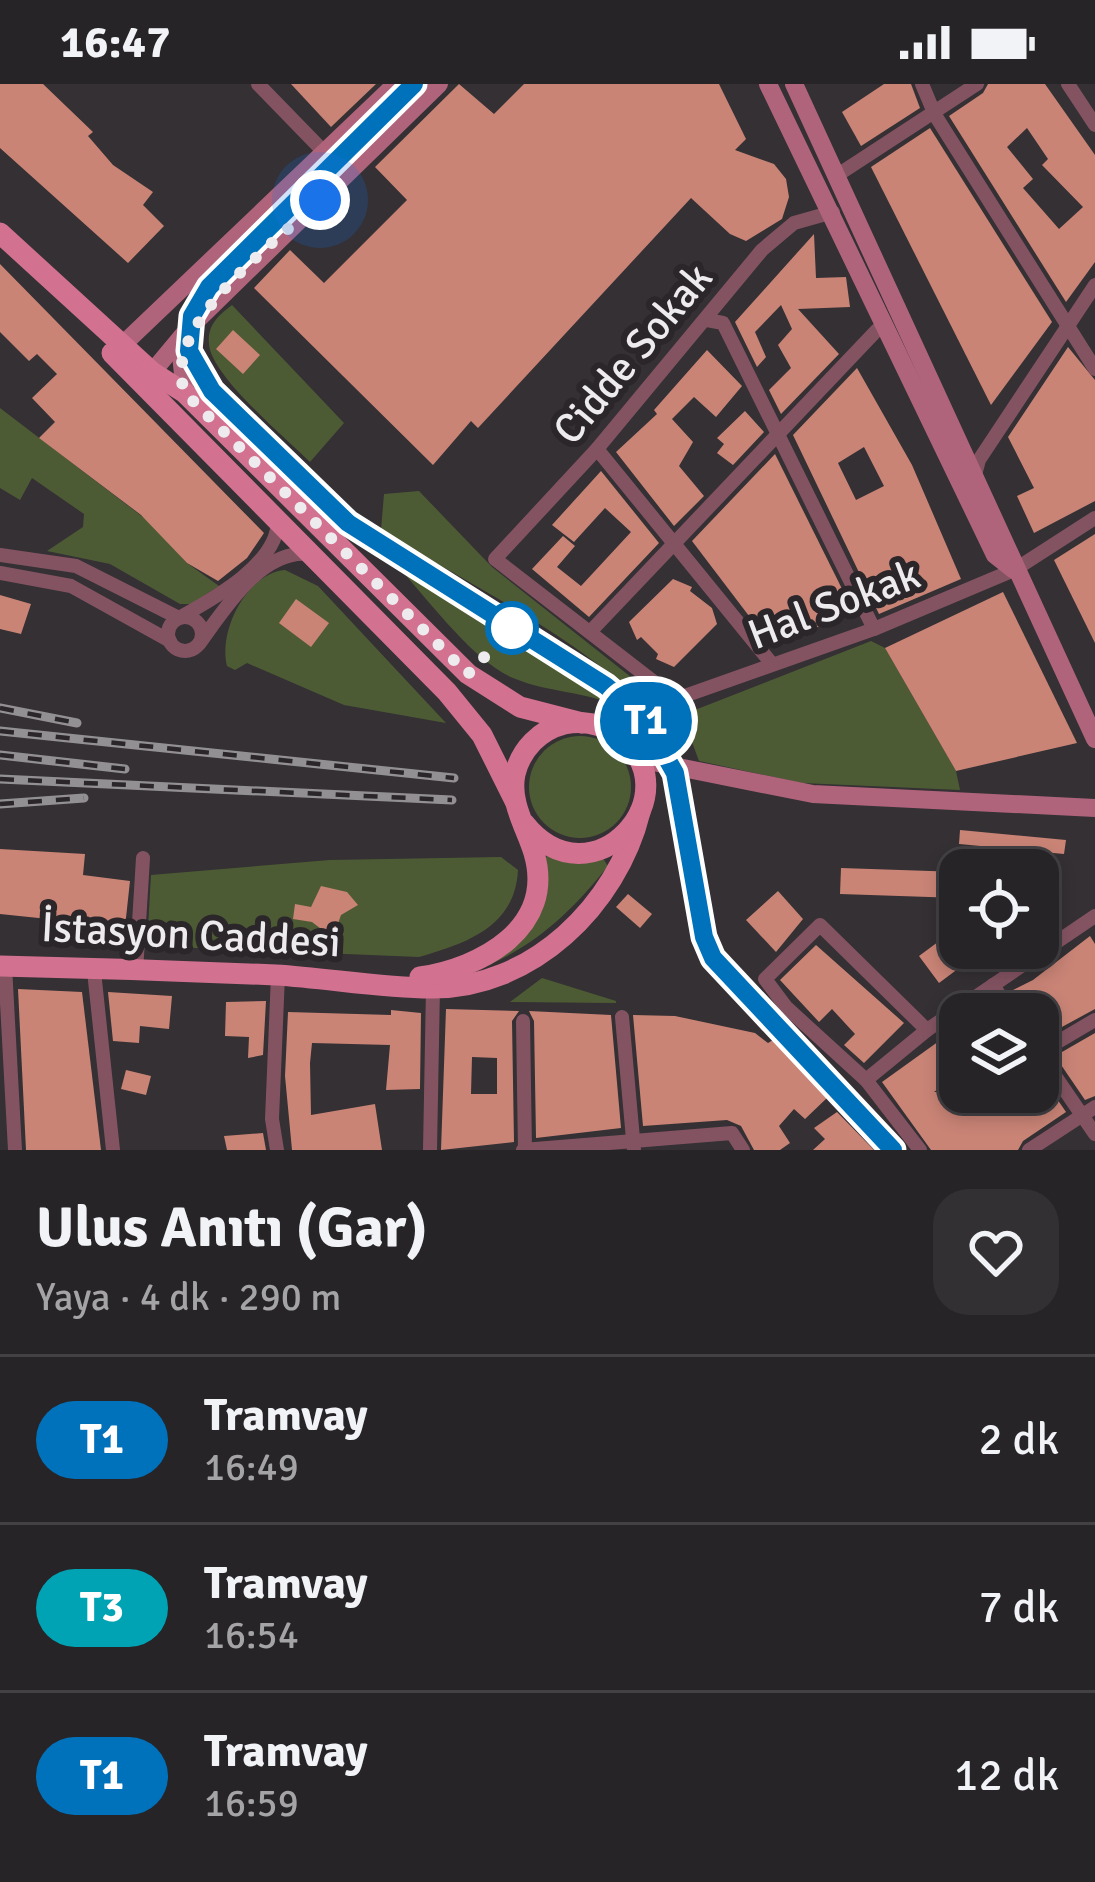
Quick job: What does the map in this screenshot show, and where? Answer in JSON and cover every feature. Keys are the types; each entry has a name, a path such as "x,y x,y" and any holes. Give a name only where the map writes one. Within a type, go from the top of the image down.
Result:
{"main road":[{"path":"118,349 396,84"},
{"path":"147,378 195,322 439,84"},
{"path":"768,84 995,555 1014,570"},
{"path":"794,84 1095,739"},
{"path":"0,235 147,378 278,523 465,713 515,800 538,878 529,916 518,931 464,968 378,984"},
{"path":"185,393 181,355 195,322"},
{"path":"147,378 185,393 468,674 520,707 615,734 638,760 645,786 640,812 615,878 570,930 518,967 470,985 378,984"},
{"path":"515,800 516,771 530,745 553,728 582,723"},
{"path":"638,760 813,794 1095,808"},
{"path":"524,824 548,846 591,853 621,839 640,812"},
{"name":"İstasyon Caddesi","path":"3,966 278,975 378,984"}],"street":[{"path":"922,84 935,115 1095,369"},
{"path":"836,176 977,84"},
{"path":"1068,84 1095,125"},
{"path":"261,85 326,154"},
{"name":"Cidde Sokak","path":"590,632 495,559 597,449 762,250 794,223 832,212"},
{"path":"975,475 979,460 1095,284"},
{"path":"706,320 722,323 874,629"},
{"path":"590,632 673,539 877,330"},
{"path":"597,449 772,664"},
{"name":"Hal Sokak","path":"590,632 676,699 874,629 1014,570 1095,518"},
{"path":"170,641 169,630 179,618 222,592 270,550 278,523"},
{"path":"0,573 71,586 184,651 199,644 230,601 276,560 292,552 309,554"},
{"path":"0,555 76,566 108,577 179,618 199,624 199,644"},
{"path":"136,972 143,858"},
{"path":"866,1079 927,1030 1095,916"},
{"path":"920,1150 866,1079 785,1007 765,979 820,926 927,1030"},
{"path":"3,966 14,1150"},
{"path":"94,970 112,1150"},
{"path":"277,1150 272,1119 278,975"},
{"path":"993,985 998,993"},
{"path":"430,1150 433,988"},
{"path":"622,1017 633,1145"},
{"path":"1059,1041 1095,1020"},
{"path":"524,1021 524,1150 633,1145 732,1133 743,1150"},
{"path":"1059,1076 1089,1111 1095,1134"},
{"path":"1029,1150 1089,1111"}],"green space":[{"path":"232,305 344,423 310,462 236,389 213,357 210,331"},
{"path":"0,408 148,521 187,563 219,586 191,604 180,604 110,564 47,551 83,527 84,514 32,478 20,500 0,488"},
{"path":"419,491 492,567 665,704 668,724 664,726 637,697 570,644 381,530 384,494"},
{"path":"392,560 622,708 527,683 497,669 465,642"},
{"path":"285,570 318,586 446,723 344,705 247,663 235,670 227,666 227,637 238,606 259,581"},
{"path":"871,641 885,648 956,771 960,790 802,783 699,761 682,715"},
{"path":"580,736 609,744 623,758 631,787 623,816 609,830 580,838 551,830 537,816 529,787 537,758 551,744"},
{"path":"548,853 602,857 608,866 552,925 520,949 482,968 508,946"},
{"path":"501,857 518,870 515,890 498,919 471,938 419,957 147,946 151,875 330,860"},
{"path":"542,978 616,1001 616,1003 510,1002"}],"building":[{"path":"0,84 43,84 93,132 88,136 113,165 153,192 143,205 164,226 128,263 0,148"},
{"path":"291,84 376,84 331,127"},
{"path":"459,84 494,114 524,84 719,84 746,139 735,150 774,164 786,179 789,197 782,219 746,241 730,234 691,198 478,428 471,421 433,465 254,288 290,250 324,283 407,200 375,167"},
{"path":"884,84 911,84 920,108 861,146 842,112"},
{"path":"988,84 1045,84 1095,155 1095,262 1066,302 949,116 983,93","holes":["1027,128 1048,159 1042,165 1083,207 1059,229 1023,188 1033,179 1007,147"]},
{"path":"930,128 1052,322 991,405 871,167"},
{"path":"814,234 816,278 846,277 850,307 798,309 839,354 781,414 769,390 791,368 778,345 792,329 781,305 755,332 766,357 757,367 735,322"},
{"path":"0,264 264,533 247,558 218,581 187,563 141,515 39,438 55,422 32,398 57,374 37,354 29,361 0,332"},
{"path":"233,330 260,355 243,374 216,349"},
{"path":"1068,347 1095,380 1095,501 1034,533 1017,496 1034,488 1008,437"},
{"path":"707,350 742,386 716,417 694,397 672,419 693,442 679,466 704,496 674,526 616,452 657,414 654,410"},
{"path":"857,368 912,465 961,579 879,614 793,435","holes":["864,447 884,486 856,500 838,463"]},
{"path":"745,411 764,432 733,465 717,453 724,444 717,438"},
{"path":"775,454 854,613 771,645 692,541"},
{"path":"601,471 659,543 589,617 532,569 563,536 575,546 557,567 581,586 631,532 605,508 574,542 552,525"},
{"path":"1095,534 1095,643 1054,560"},
{"path":"673,579 692,587 690,591 712,608 717,624 674,667 656,659 658,654 641,637 637,640 629,622"},
{"path":"1003,592 1077,743 956,771 885,648"},
{"path":"0,595 31,604 21,634 0,629"},
{"path":"296,599 329,623 311,647 279,623"},
{"path":"960,830 1066,840 1064,854 1059,849 959,844"},
{"path":"0,849 85,854 83,875 130,881 125,927 0,914"},
{"path":"841,868 939,871 939,897 840,894"},
{"path":"321,886 347,892 358,905 341,915 333,938 312,922 293,919 295,904 311,907"},
{"path":"778,891 803,919 776,952 746,920"},
{"path":"628,894 652,914 640,928 616,907"},
{"path":"1090,936 1095,944 1095,1009 1059,1029 1059,993 1011,991 1047,969 1059,969 1059,960"},
{"path":"939,941 939,969 958,969 939,983 919,956"},
{"path":"816,945 904,1023 864,1063 844,1045 855,1034 832,1009 819,1022 780,980"},
{"path":"18,989 82,992 101,1150 26,1150"},
{"path":"108,992 172,996 169,1029 140,1026 139,1043 113,1041"},
{"path":"266,1001 263,1055 248,1058 249,1037 225,1036 226,1002"},
{"path":"446,1009 519,1011 512,1021 514,1142 441,1150","holes":["472,1057 497,1058 497,1094 471,1094"]},
{"path":"391,1010 421,1013 420,1089 386,1090 390,1045 312,1043 310,1063 311,1115 375,1104 382,1150 292,1150 285,1076 288,1012 391,1015"},
{"path":"529,1011 611,1015 621,1128 536,1138 534,1021"},
{"path":"633,1015 675,1016 755,1033 768,1043 773,1040 828,1097 805,1119 794,1109 779,1126 790,1143 780,1150 754,1150 741,1126 727,1120 643,1126"},
{"path":"1095,1033 1095,1096 1085,1100 1059,1062 1059,1054"},
{"path":"939,1041 939,1088 934,1092 939,1092 939,1113 1059,1113 1059,1102 1066,1112 1023,1141 1018,1150 931,1150 882,1082"},
{"path":"126,1070 151,1076 146,1095 121,1089"},
{"path":"837,1112 874,1150 813,1150 825,1139 814,1128"},
{"path":"263,1133 266,1150 227,1150 224,1136"}],"tram line":[{"path":"414,84 209,287 188,330 196,369 212,391 348,523 524,630 613,694 646,725 667,755 682,798 703,937 713,957 893,1150"},
{"name":"T1","path":"414,84 209,287 188,330 196,369 291,472 348,523 631,704 661,743 675,773 704,937 713,958 827,1073 893,1150"}],"railway":[{"path":"0,708 77,723"},
{"path":"0,731 454,778"},
{"path":"0,755 125,769"},
{"path":"0,779 452,800"},
{"path":"0,804 84,798"}],"route":[{"path":"320,200 195,322 181,355 185,393 468,674 512,628"}]}
